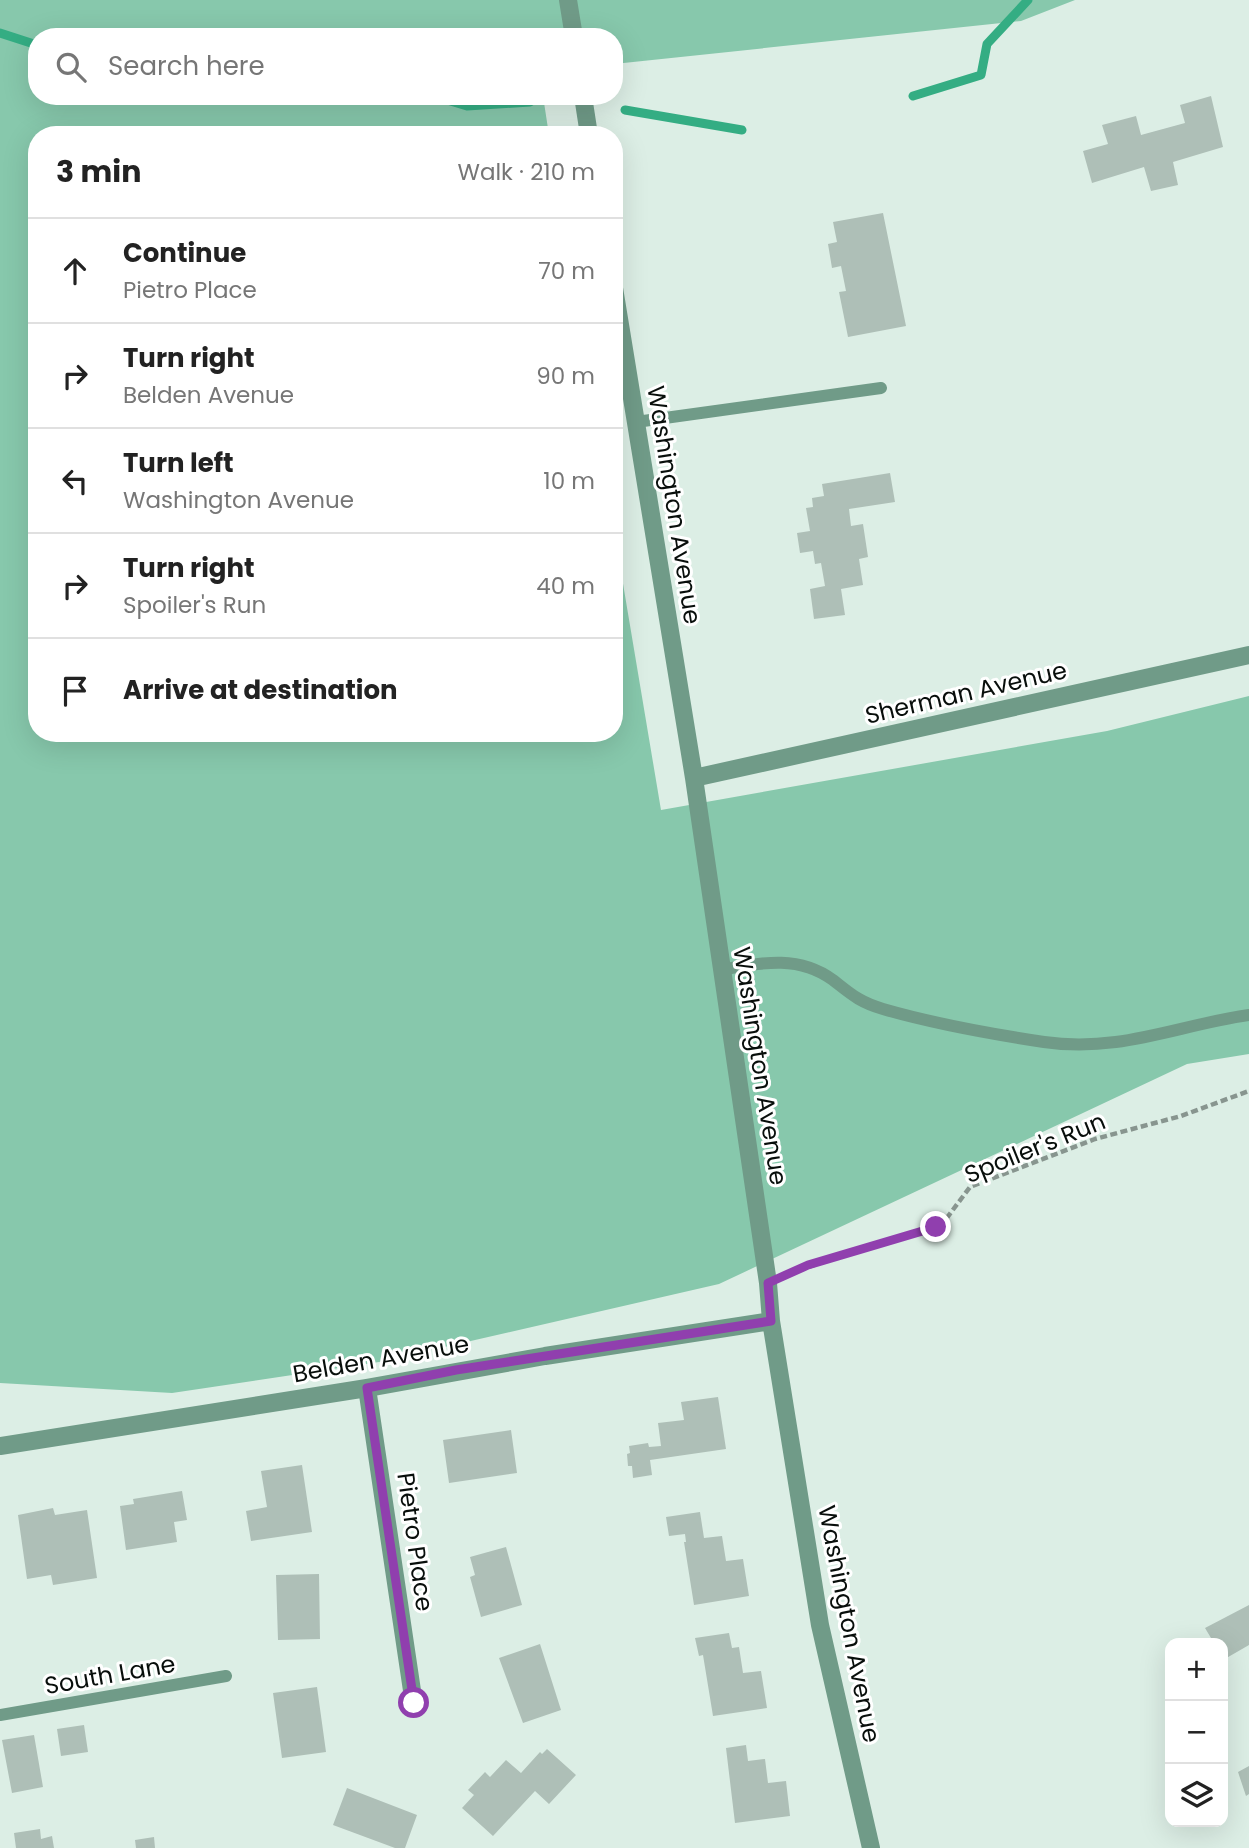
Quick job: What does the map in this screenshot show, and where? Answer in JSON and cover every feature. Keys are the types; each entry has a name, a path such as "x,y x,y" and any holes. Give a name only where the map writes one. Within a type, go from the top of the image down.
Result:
{"street":[{"path":"568,0 573,28"},
{"path":"584,105 588,126"},
{"name":"Washington Avenue","path":"623,343 694,778 720,970 768,1283 771,1321 820,1625 871,1848"},
{"name":"Sherman Avenue","path":"694,778 1249,655"},
{"name":"Belden Avenue","path":"0,1446 771,1321"},
{"name":"Pietro Place","path":"367,1388 414,1703"}],"lane":[{"path":"636,422 881,388"},
{"path":"720,970 762,962 786,961 810,967 831,979 853,997 882,1008 971,1029 1048,1042 1125,1042 1249,1015"},
{"name":"South Lane","path":"0,1715 226,1676"}],"path":[{"name":"Spoiler's Run","path":"768,1283 808,1265 936,1227 946,1219 970,1187 1095,1139 1181,1116 1249,1091"}],"green space":[{"path":"0,0 1075,0 1021,21 623,63 623,28 28,28 28,105 544,105 548,126 28,126 28,742 623,742 623,584 661,810 1107,731 1249,696 1249,1054 1187,1064 719,1284 379,1362 172,1393 0,1383"}],"building":[{"path":"1211,96 1223,147 1173,162 1178,185 1151,191 1144,167 1092,183 1083,151 1108,144 1102,125 1136,116 1141,135 1185,123 1180,105"},
{"path":"883,213 906,326 848,337 839,292 846,291 841,266 832,268 828,244 837,242 833,222"},
{"path":"890,473 895,502 849,509 851,526 863,524 868,557 859,559 863,585 841,589 845,615 814,619 810,589 825,586 821,563 815,564 813,551 800,553 797,533 810,531 806,508 813,507 812,498 824,496 822,484"},
{"path":"718,1397 726,1449 650,1460 652,1475 633,1478 632,1466 628,1466 629,1446 648,1443 649,1447 661,1446 658,1423 684,1420 681,1402"},
{"path":"511,1430 517,1473 449,1483 443,1440"},
{"path":"302,1465 312,1532 251,1541 246,1511 267,1507 261,1471"},
{"path":"182,1491 187,1520 174,1522 177,1542 126,1550 120,1506 134,1504 133,1499"},
{"path":"53,1508 55,1515 87,1510 97,1578 53,1585 51,1575 27,1579 18,1515"},
{"path":"700,1512 704,1538 722,1536 726,1561 743,1559 749,1596 694,1605 685,1534 669,1536 666,1517"},
{"path":"506,1547 522,1605 481,1617 470,1577 475,1575 470,1557"},
{"path":"319,1574 320,1639 278,1640 276,1575"},
{"path":"1249,1605 1249,1645 1228,1657 1228,1638 1211,1638 1205,1628"},
{"path":"729,1633 732,1648 739,1647 743,1673 761,1671 767,1708 713,1716 703,1655 699,1656 695,1638"},
{"path":"540,1644 561,1710 523,1723 499,1658"},
{"path":"317,1687 326,1752 282,1758 273,1693"},
{"path":"84,1725 88,1752 61,1756 57,1729"},
{"path":"34,1735 43,1787 12,1793 2,1740"},
{"path":"746,1745 748,1761 765,1759 768,1783 786,1781 790,1816 735,1823 726,1748"},
{"path":"547,1749 576,1775 549,1804 535,1791 493,1836 462,1808 474,1795 468,1790 485,1772 490,1777 506,1760 521,1773 540,1752 542,1754"},
{"path":"1249,1766 1249,1794 1246,1796 1238,1772"},
{"path":"347,1788 417,1815 405,1848 395,1848 333,1825"},
{"path":"40,1829 41,1839 52,1836 54,1848 16,1848 14,1833"},
{"path":"154,1837 155,1848 136,1848 135,1840"}],"waterway":[{"path":"913,96 981,75 987,44 1028,0"},
{"path":"0,33 28,42"},
{"path":"464,105 483,105"},
{"path":"625,110 742,130"}],"route":[{"path":"414,1703 367,1388 456,1370 771,1321 768,1283 808,1265 936,1227"}]}
